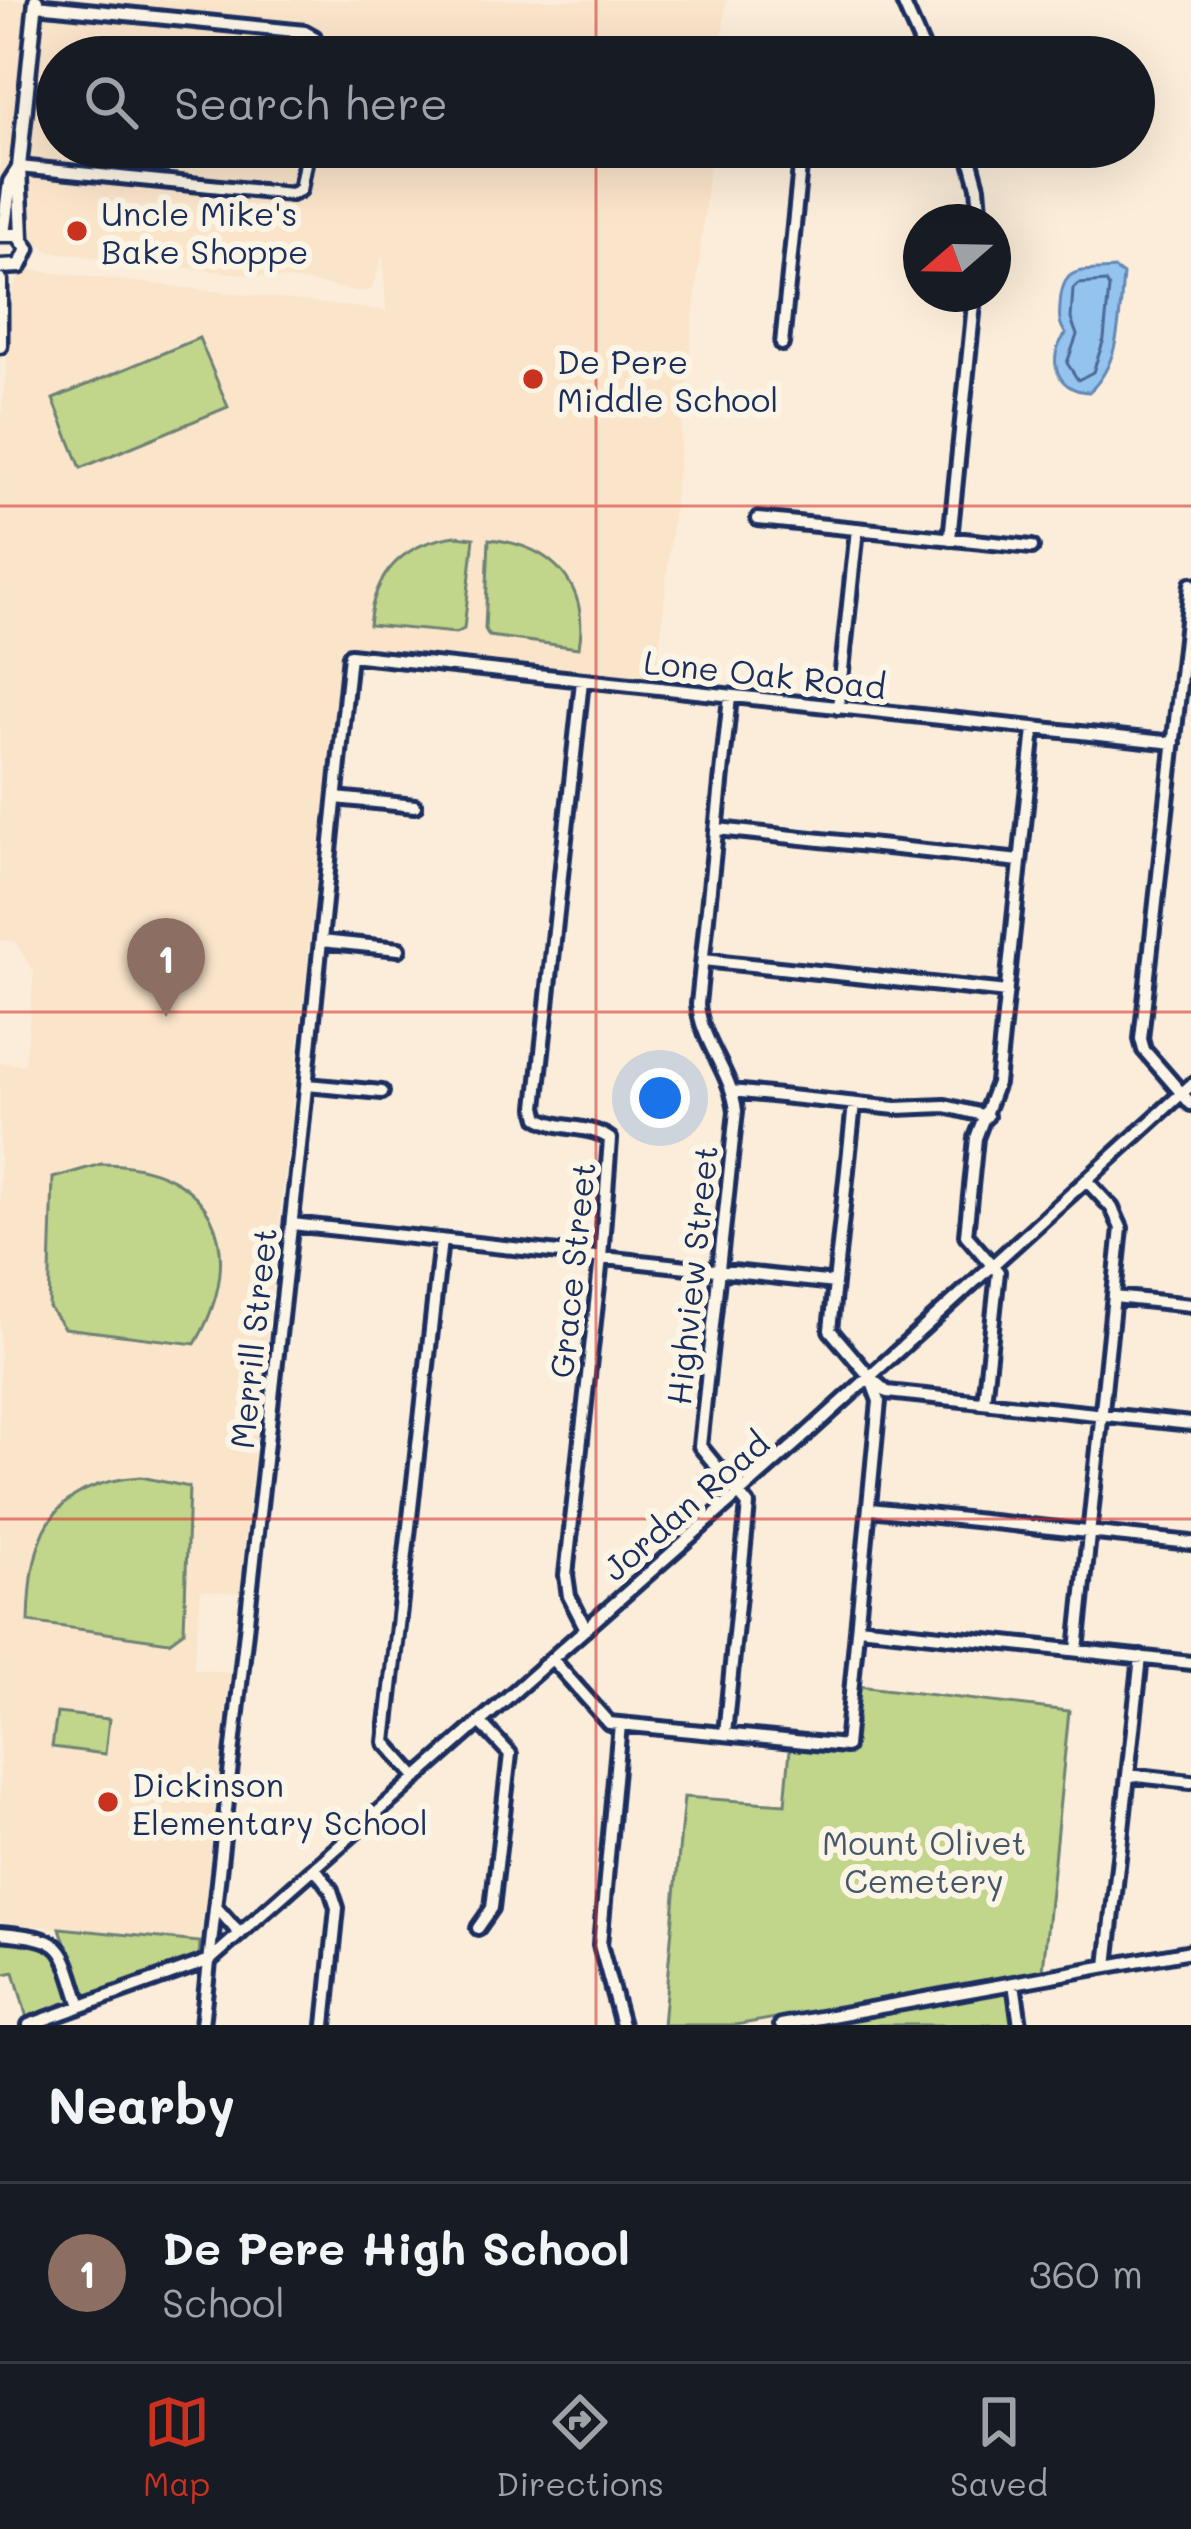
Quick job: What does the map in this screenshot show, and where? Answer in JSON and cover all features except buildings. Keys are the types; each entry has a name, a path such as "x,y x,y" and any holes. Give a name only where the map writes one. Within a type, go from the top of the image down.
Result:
{"street":[{"path":"902,0 918,36"},
{"path":"2,322 28,254 22,237 19,167 36,2 312,36"},
{"path":"19,167 291,194 303,184 305,168"},
{"path":"19,167 10,182 2,235 22,237"},
{"path":"782,344 800,168"},
{"path":"973,168 979,204"},
{"path":"0,267 20,266"},
{"path":"0,280 0,346"},
{"path":"950,539 973,312"},
{"path":"758,519 1032,547"},
{"path":"838,708 857,529"},
{"path":"1191,584 1141,1039 1144,1051 1186,1089 1191,1105"},
{"name":"Lone Oak Road","path":"350,656 1174,743"},
{"name":"Merrill Street","path":"202,2025 350,656"},
{"name":"Grace Street","path":"582,681 536,1107 538,1118 548,1124 602,1133 610,1139 566,1575 568,1596 586,1629"},
{"name":"Highview Street","path":"730,697 700,1020 736,1111 700,1446 741,1492"},
{"path":"984,1402 998,1272 966,1234 976,1138 997,1083 1034,729"},
{"path":"336,798 415,806"},
{"path":"717,830 1020,861"},
{"path":"321,941 399,949"},
{"path":"703,960 1007,992"},
{"path":"307,1084 382,1092"},
{"name":"Jordan Road","path":"210,1960 870,1377 1186,1089"},
{"path":"731,1091 896,1108 945,1106 987,1115"},
{"path":"854,1104 830,1330 870,1377 887,1392 1191,1424"},
{"path":"1077,1650 1120,1221 1086,1180"},
{"path":"292,1224 835,1283"},
{"path":"417,1778 385,1742 441,1240"},
{"path":"1114,1297 1191,1305"},
{"path":"552,1659 609,1724 846,1746 879,1401 870,1377"},
{"path":"725,1734 748,1505 741,1492"},
{"path":"870,1509 1191,1543"},
{"path":"858,1627 1191,1663"},
{"path":"1107,1966 1141,1657"},
{"path":"478,1928 492,1908 510,1754 480,1722"},
{"path":"620,1724 600,1945 622,2025"},
{"path":"1128,1775 1191,1782"},
{"path":"315,1868 337,1908 325,2025"},
{"path":"216,1906 240,1934"},
{"path":"0,1933 43,1937 58,1946 81,2006"},
{"path":"781,2025 1191,1951"},
{"path":"28,2025 210,1960"},
{"path":"1014,1983 1020,2025"}],"shaded area":[{"path":"0,0 726,0 722,36 36,36 36,168 709,168 656,681 341,648 239,1593 201,1590 193,1669 230,1673 200,1942 0,1922 0,1063 25,1065 34,972 15,942 0,940 0,435 13,291 19,275 30,270 386,311 383,254 371,290 362,292 51,252 28,231 0,229"}],"green space":[{"path":"199,338 228,407 81,468 53,399"},
{"path":"456,536 474,538 464,629 456,633 369,625 377,590 394,564 421,546"},
{"path":"489,539 531,549 561,571 578,604 579,648 489,636 485,629"},
{"path":"101,1164 140,1168 172,1179 195,1196 211,1219 219,1246 220,1277 195,1344 64,1328 49,1307 53,1178"},
{"path":"141,1477 189,1487 184,1631 169,1642 29,1622 34,1565 50,1521 84,1491"},
{"name":"Mount Olivet Cemetery","path":"858,1686 1069,1711 1043,1970 736,2025 663,2025 684,1797 785,1804 790,1749 850,1754"},
{"path":"57,1713 109,1719 105,1754 52,1747"},
{"path":"60,1928 200,1942 199,1961 83,1999"},
{"path":"0,1941 56,1946 75,2002 27,2018 14,1972 0,1975"},
{"path":"1014,1983 1020,2025 781,2025"}],"water":[{"path":"1115,269 1123,275 1113,353 1089,392 1078,390 1062,380 1056,363 1066,334 1060,317 1062,292 1075,273"}],"place":[{"name":"Uncle Mike's Bake Shoppe","path":"77,231"},
{"name":"De Pere Middle School","path":"533,379"},
{"name":"De Pere High School","path":"166,1017"},
{"name":"Dickinson Elementary School","path":"108,1802"}]}
